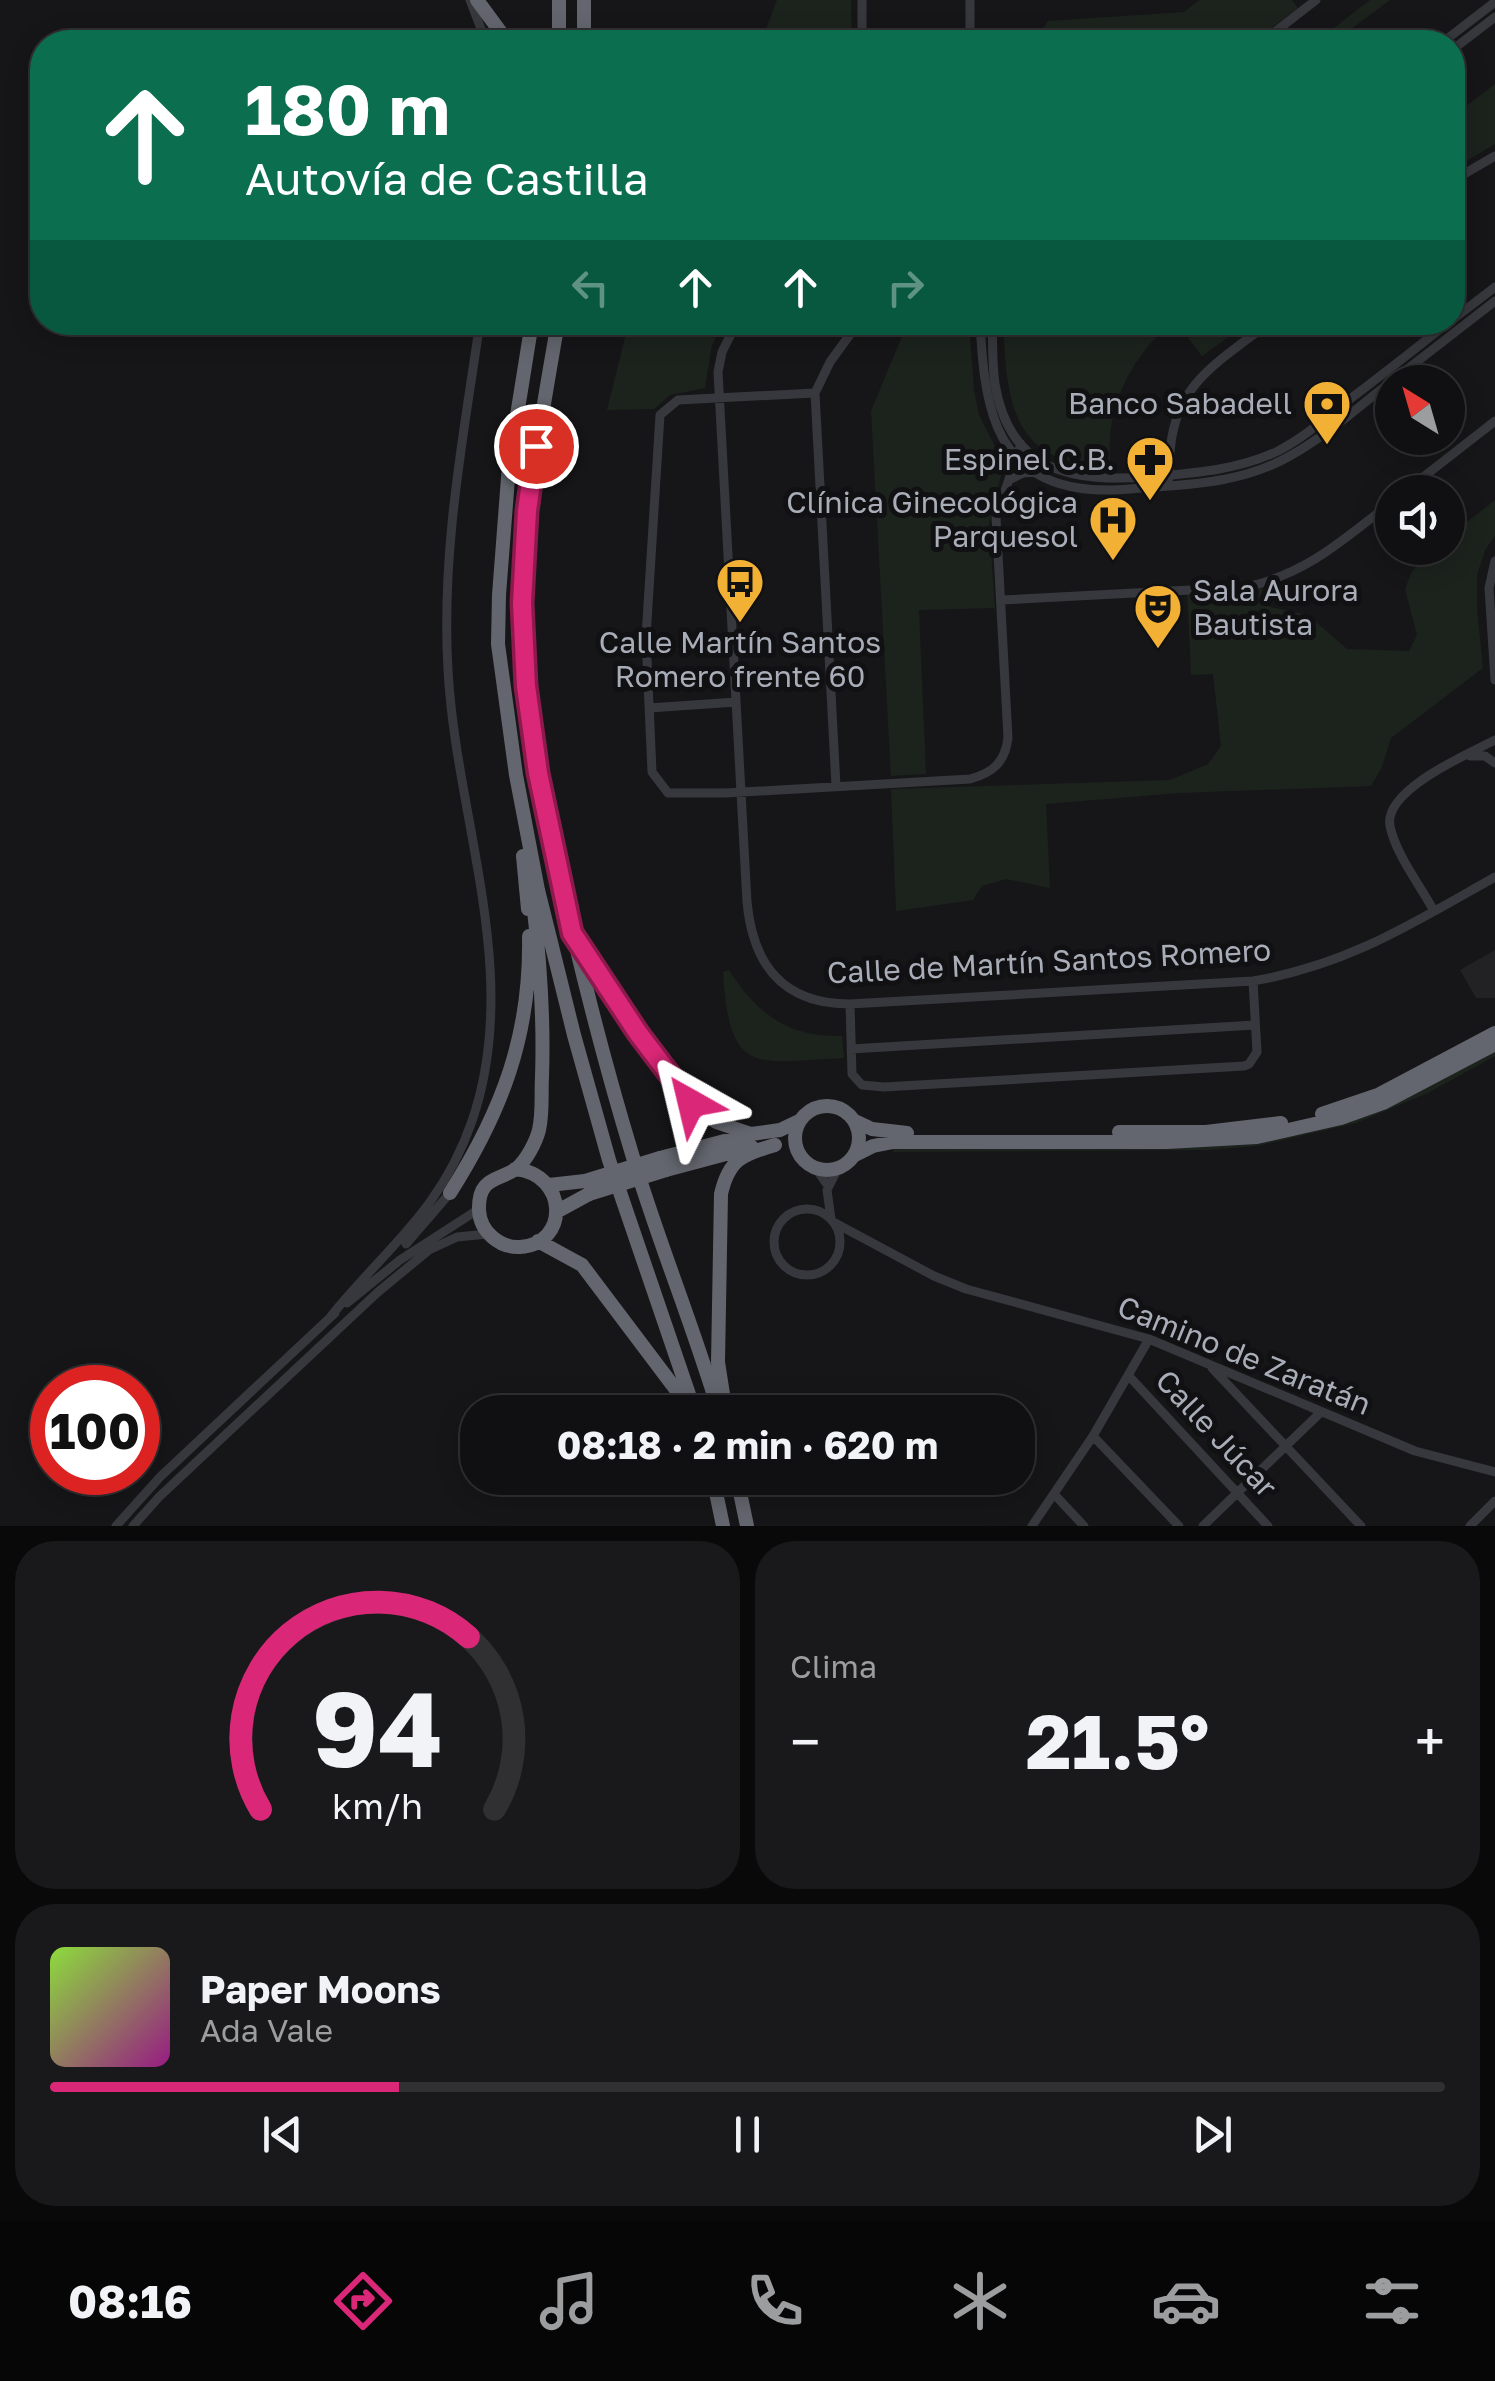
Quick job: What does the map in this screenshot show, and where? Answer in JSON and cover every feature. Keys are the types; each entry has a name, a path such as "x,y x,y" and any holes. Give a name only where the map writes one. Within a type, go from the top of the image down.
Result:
{"highway":[{"path":"478,0 499,30"},
{"path":"559,0 559,30"},
{"path":"584,0 584,30"},
{"path":"515,1170 540,1128 543,1028 536,926 497,699 509,465 530,335"},
{"path":"556,335 531,474 522,603 526,686 538,773 572,933 632,1158 716,1395"},
{"path":"498,644 529,847 574,1034 686,1395"},
{"path":"450,1193 498,1109 516,1053 526,1002 529,951 522,852"},
{"path":"572,933 638,1033 691,1103 716,1122 752,1134"},
{"path":"549,1185 587,1187 752,1134 780,1130 822,1105 841,1108 872,1129 892,1133 1206,1132 1262,1126 1333,1111 1378,1095 1495,1033"},
{"path":"663,1164 775,1145 798,1153 814,1168 838,1168 873,1146 893,1142 1167,1142 1257,1137 1342,1118 1384,1103 1495,1044"},
{"path":"855,1120 860,1138 855,1155"},
{"path":"798,1153 795,1137 799,1121"},
{"path":"721,1395 721,1194 726,1173 734,1162 775,1145"},
{"path":"515,1170 540,1176 549,1185 556,1212 547,1234 538,1242 517,1247 488,1234 479,1209 480,1198 493,1178 515,1170"},
{"path":"556,1212 587,1187"},
{"path":"538,1242 582,1265 680,1395"},
{"path":"717,1495 723,1526"},
{"path":"741,1495 747,1526"}],"street":[{"path":"470,0 481,30"},
{"path":"862,0 862,30"},
{"path":"970,0 970,30"},
{"path":"1277,30 1316,0"},
{"path":"1459,30 1495,2"},
{"path":"1465,40 1495,17"},
{"path":"1465,173 1495,156"},
{"path":"1465,310 1495,287"},
{"path":"1465,324 1495,301"},
{"path":"331,1316 400,1242 442,1189 473,1120 489,1040 489,977 482,894 452,712 446,631 451,519 478,335"},
{"name":"Calle de Martín Santos Romero","path":"731,335 722,352 719,398 750,931 763,962 783,984 807,998 850,1004 1253,981 1335,961 1371,946 1495,877"},
{"path":"836,786 816,393 830,362 850,335"},
{"path":"981,335 988,408 1018,457 1037,472 1076,488 1101,490 1220,470 1279,450 1433,335"},
{"path":"993,335 999,402 1020,444 1051,468 1074,476 1217,481 1262,470 1286,458 1451,335"},
{"path":"1169,481 1172,430 1182,401 1191,387 1254,335"},
{"path":"816,393 678,400 660,415 646,606 652,772 668,792 680,795 970,779 998,766 1008,738 996,517 1020,444"},
{"path":"1426,475 1495,421"},
{"path":"1008,480 1037,472"},
{"path":"1002,600 1247,587 1304,568 1375,515"},
{"path":"1495,561 1490,588 1495,680"},
{"path":"649,708 736,702"},
{"path":"1434,911 1393,836 1389,821 1400,797 1492,741 1495,727"},
{"path":"1468,756 1485,756 1495,763"},
{"path":"850,1004 852,1074 867,1087 1208,1068 1249,1064 1256,1052 1253,981"},
{"path":"850,1049 1255,1025"},
{"path":"814,1168 828,1190 839,1250"},
{"path":"812,1209 828,1190 838,1168"},
{"path":"356,1295 450,1193"},
{"path":"116,1526 160,1478 331,1316 418,1248 479,1209"},
{"path":"833,1221 812,1209 792,1212 782,1220 774,1238 778,1258 792,1272 811,1275 829,1267 839,1250 850,1242 865,1240"},
{"name":"Camino de Zaratán","path":"833,1221 934,1276 1149,1339 1415,1451 1495,1472"},
{"path":"133,1526 363,1306 429,1250 457,1237 488,1234"},
{"path":"1032,1526 1093,1436 1149,1339"},
{"path":"1209,1364 1361,1526"},
{"name":"Calle Júcar","path":"1128,1375 1268,1526"},
{"path":"1228,1386 1231,1378 1237,1376"},
{"path":"1203,1526 1321,1412"},
{"path":"1093,1436 1178,1526"},
{"path":"1054,1494 1084,1526"},
{"path":"1470,1526 1495,1501"}],"shaded area":[{"path":"777,0 851,0 852,30 766,30"},
{"path":"1200,0 1292,0 1298,8 1268,30 1042,30 1048,21 1184,12"},
{"path":"1370,0 1390,0 1350,30 1331,30"},
{"path":"1495,84 1495,144 1465,162 1465,107"},
{"path":"626,335 717,335 705,388 670,395 654,409 607,410"},
{"path":"903,335 970,335 979,415 1004,464 989,523 995,608 919,610 926,774 891,776 871,411"},
{"path":"1004,335 1158,335 1131,370 1115,407 1111,467 1078,464 1052,455 1034,442 1021,424 1008,379"},
{"path":"1186,335 1231,335 1202,356"},
{"path":"1495,500 1495,536 1485,550 1477,575 1483,668 1391,738 1371,786 1179,793 1046,804 1050,888 1006,879 982,886 973,900 896,911 891,789 1170,780 1208,764 1221,746 1213,674 1191,675 1187,590 1263,589 1267,606 1308,615 1347,649 1409,651 1417,635 1405,589 1412,571 1418,565 1465,565 1465,524"},
{"path":"1495,950 1495,998 1476,998 1460,970"},
{"path":"729,970 751,999 776,1020 806,1032 842,1036 844,1058 788,1061 752,1056 740,1046 732,1030 723,972"},
{"path":"1495,1049 1495,1056 1428,1093 1356,1123 1257,1146 1207,1150 893,1152 893,1147 1256,1141"}],"place":[{"name":"Banco Sabadell","path":"1327,446"},
{"name":"Espinel C.B.","path":"1150,502"},
{"name":"Clínica Ginecológica Parquesol","path":"1113,562"},
{"name":"Calle Martín Santos Romero frente 60","path":"740,624"},
{"name":"Sala Aurora Bautista","path":"1158,650"}],"route":[{"path":"536,446 527,511 522,603 526,686 538,773 572,933 638,1033 691,1103"}]}
